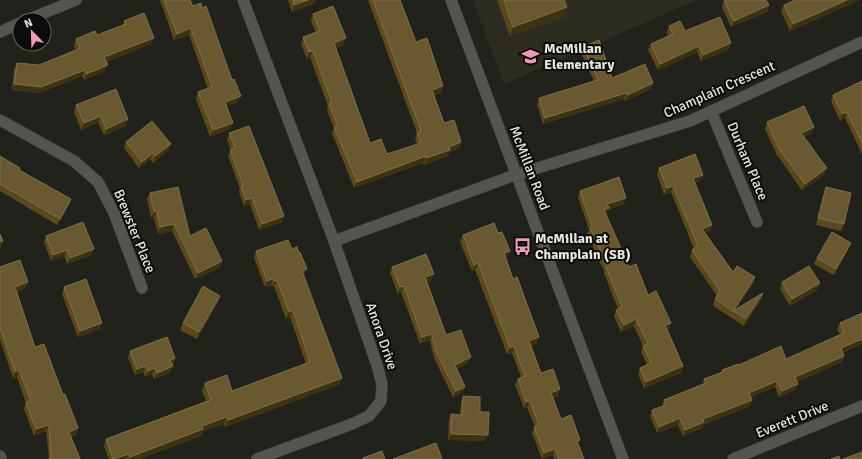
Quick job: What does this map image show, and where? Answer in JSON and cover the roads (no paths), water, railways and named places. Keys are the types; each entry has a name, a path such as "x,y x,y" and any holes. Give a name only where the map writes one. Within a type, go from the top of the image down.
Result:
{"street":[{"path":"47,12 76,0"},
{"name":"Anora Drive","path":"243,0 334,240 377,364 382,384 381,401 369,416 352,424 257,459"},
{"name":"McMillan Road","path":"451,0 515,175 556,276 623,459"},
{"path":"0,32 12,27"},
{"name":"Champlain Crescent","path":"515,175 673,128 862,42"},
{"name":"Durham Place","path":"711,111 757,222"},
{"name":"Brewster Place","path":"0,120 74,161 98,182 114,213 142,288"},
{"path":"334,240 515,175"},
{"name":"Everett Drive","path":"733,459 749,456 862,406"}],"place":[{"name":"McMillan Elementary","path":"531,56"},
{"name":"McMillan at Champlain (SB)","path":"522,246"}]}
